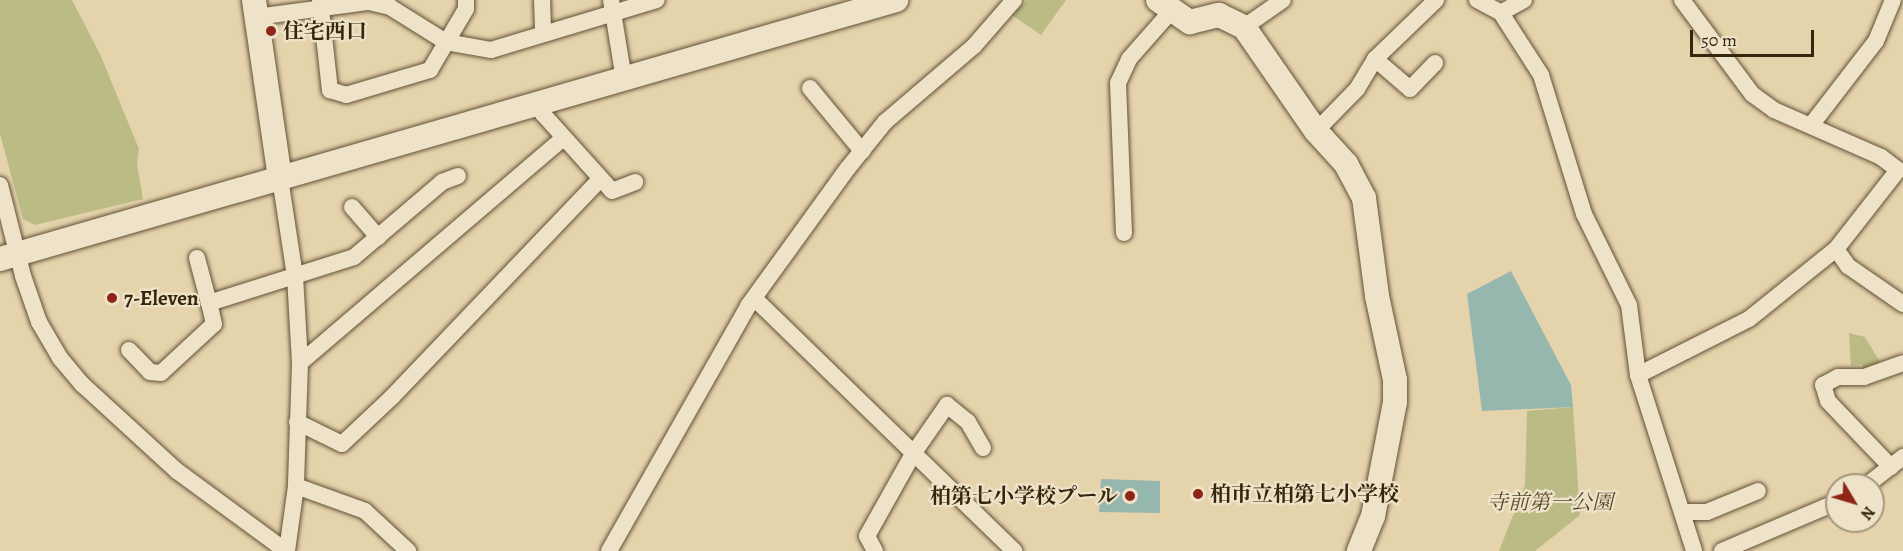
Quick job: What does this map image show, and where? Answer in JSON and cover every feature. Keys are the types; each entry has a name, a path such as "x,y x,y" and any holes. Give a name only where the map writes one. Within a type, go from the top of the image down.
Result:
{"street":[{"path":"321,4 330,90 346,95 430,70 466,9 466,0"},
{"path":"542,0 543,33"},
{"path":"0,185 8,257 39,322 60,358 83,385 177,471 265,546 286,551 296,486 300,363 295,276 255,8 369,2 391,3 447,42 491,50 543,33 611,6 657,0"},
{"path":"8,257 897,0"},
{"path":"609,551 754,298 862,151 885,122 974,46 1014,0"},
{"path":"1244,27 1283,0"},
{"path":"1316,131 1357,89 1375,59 1436,0"},
{"path":"1477,0 1501,13 1541,75 1584,214 1629,305 1638,375 1684,512 1694,551"},
{"path":"1501,13 1524,0"},
{"path":"1638,375 1749,319 1836,249 1898,170 1881,157 1812,124 1774,110 1752,94 1682,0"},
{"path":"1812,124 1876,41 1893,0"},
{"path":"1124,233 1118,83 1129,60 1165,5 1190,22 1219,15 1244,27 1316,131 1346,164 1364,198 1377,296 1395,380 1395,402 1373,516 1359,551"},
{"path":"611,6 624,80"},
{"path":"1375,59 1410,89 1435,63"},
{"path":"810,88 862,151"},
{"path":"540,103 543,114 612,191 635,182"},
{"path":"300,363 563,138"},
{"path":"209,303 354,257 442,182 458,176"},
{"path":"297,422 342,444 392,397 600,179"},
{"path":"352,207 378,237"},
{"path":"1836,249 1848,266 1903,304"},
{"path":"129,350 150,372 161,372 214,324 197,258"},
{"path":"754,298 1014,551"},
{"path":"1883,473 1897,462 1828,401 1823,385 1838,376 1864,377 1903,363"},
{"path":"875,551 867,536 913,454 947,405 968,422 983,448"},
{"path":"296,486 365,511 408,551"},
{"path":"1684,512 1707,512 1758,490"},
{"path":"1722,551 1825,507"}],"green space":[{"path":"0,0 72,0 100,54 139,149 137,164 143,199 35,225 23,219 0,134"},
{"path":"1027,0 1066,0 1041,35 1012,15"},
{"path":"1849,333 1865,337 1883,367 1864,371 1862,364 1851,366"},
{"name":"寺前第一公園","path":"1573,407 1580,515 1535,551 1499,551 1525,485 1527,411"}],"water":[{"path":"1511,271 1571,385 1573,407 1482,411 1467,294"},
{"name":"柏第七小学校プール","path":"1101,479 1160,481 1160,513 1099,512"}],"place":[{"name":"住宅西口","path":"271,31"},
{"name":"7-Eleven","path":"112,298"},
{"name":"柏市立柏第七小学校","path":"1198,494"},
{"name":"柏第七小学校プール","path":"1130,496"}]}
